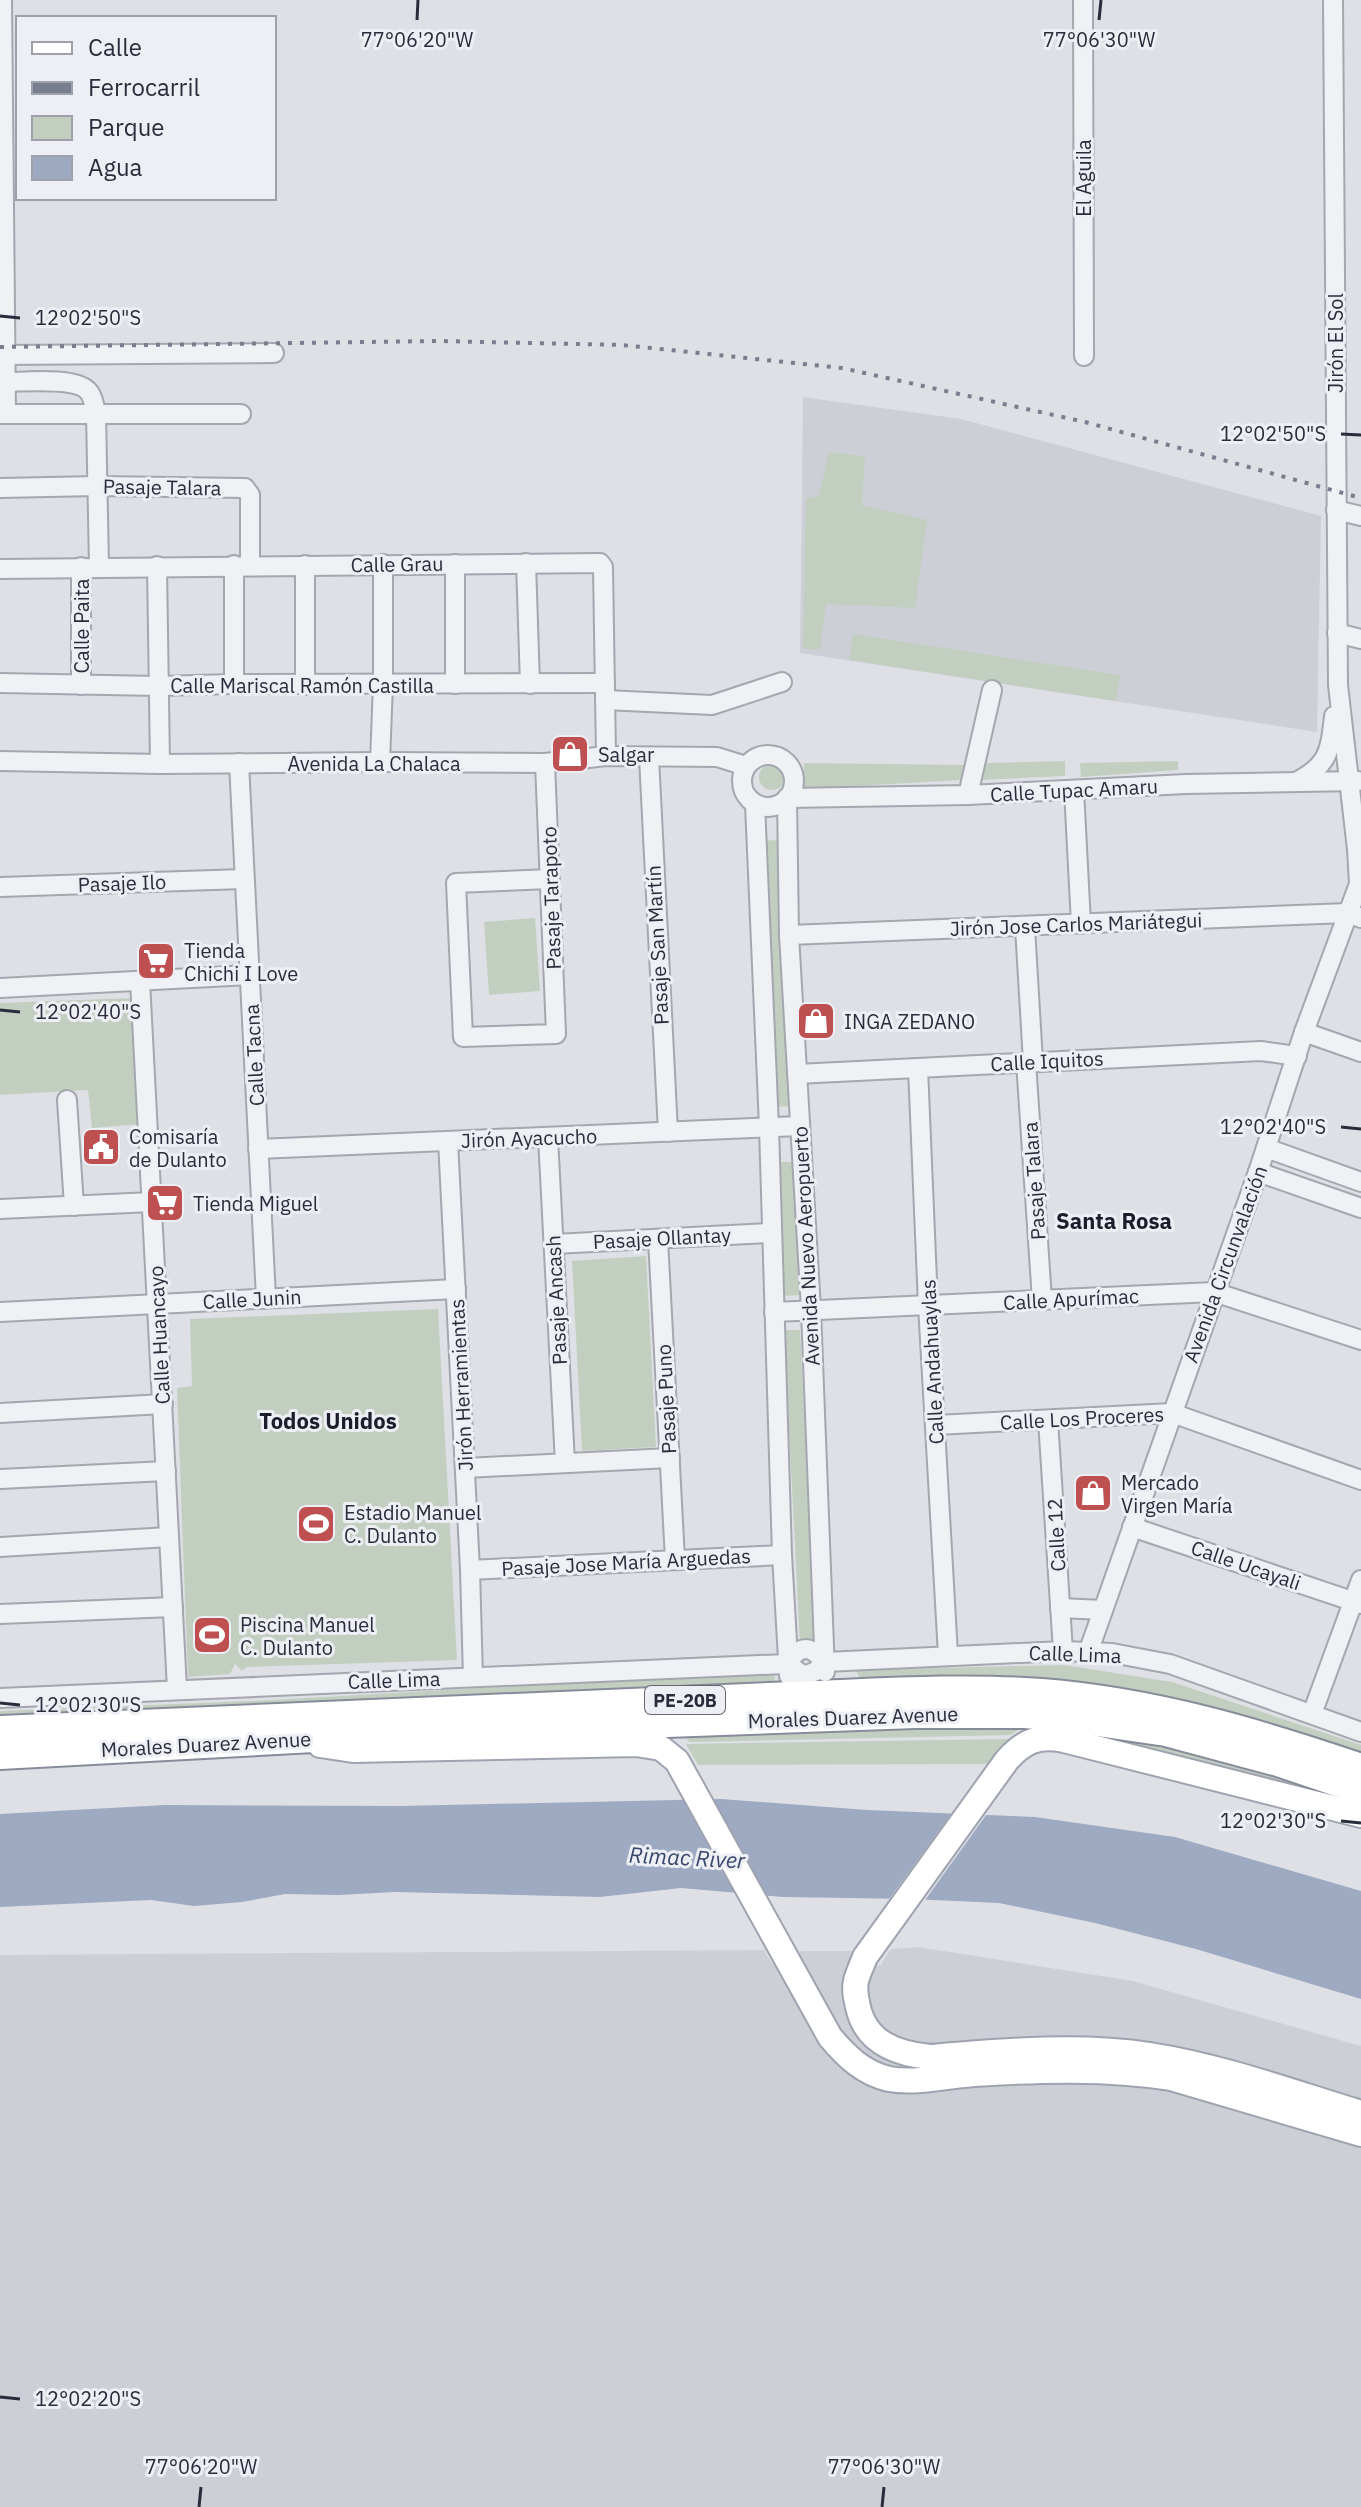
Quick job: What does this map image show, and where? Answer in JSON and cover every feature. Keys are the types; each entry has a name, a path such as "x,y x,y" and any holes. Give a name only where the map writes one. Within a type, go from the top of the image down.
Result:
{"highway":[{"name":"Morales Duarez Avenue","path":"0,1730 826,1694 1000,1691 1111,1701 1208,1720 1361,1768"},
{"name":"Morales Duarez Avenue","path":"0,1755 444,1731 915,1714 1025,1714 1166,1732 1278,1762 1361,1790"}],"main road":[{"path":"1361,1815 1049,1737 1029,1740 1019,1747 986,1788 865,1957 855,1992 863,2024 889,2049 908,2055 930,2057 1092,2050 1149,2055 1198,2065 1361,2113"},
{"path":"286,1740 353,1750 650,1744 669,1752 681,1769 830,2037 855,2063 871,2073 891,2079 922,2080 974,2074 1079,2071 1149,2075 1171,2078 1361,2134"}],"street":[{"path":"2,0 3,414 241,414"},
{"name":"El Aguila","path":"1083,0 1084,356"},
{"name":"Jirón El Sol","path":"1333,0 1338,685 1344,733 1355,781"},
{"path":"3,355 274,353"},
{"path":"5,382 66,382 84,386 91,393 96,413"},
{"name":"Calle Paita","path":"81,685 97,486 96,413"},
{"name":"Pasaje Talara","path":"0,488 245,488 250,495 242,565"},
{"path":"1336,510 1361,516"},
{"name":"Calle Grau","path":"0,569 594,561 603,567 606,756"},
{"path":"526,563 530,684"},
{"path":"380,762 383,564"},
{"path":"455,564 455,684"},
{"path":"234,684 242,565"},
{"path":"305,565 305,685"},
{"path":"157,566 160,764"},
{"path":"1337,633 1361,639"},
{"name":"Calle Mariscal Ramón Castilla","path":"0,683 158,686 530,684 712,705 782,682"},
{"name":"Jirón El Sol","path":"1295,782 1312,774 1327,756 1338,685"},
{"path":"968,795 992,690"},
{"path":"1344,733 1361,752"},
{"name":"Avenida La Chalaca","path":"0,761 160,764 545,763 606,756 717,757 746,766"},
{"path":"759,756 775,756 783,760 792,771 793,778 787,798 772,806 755,804 744,791 742,783 746,766 759,756"},
{"name":"Pasaje San Martín","path":"649,757 648,789 668,1132"},
{"name":"Calle Tacna","path":"239,763 266,1298"},
{"name":"Pasaje Tarapoto","path":"545,763 550,879 556,1034 463,1037 456,883 550,879"},
{"name":"Calle Tupac Amaru","path":"787,798 968,795 1355,781"},
{"name":"Avenida Circunvalación","path":"1089,1650 1258,1172 1304,1032 1354,916 1360,881 1355,781"},
{"path":"1074,790 1081,924"},
{"name":"Avenida Nuevo Aeropuerto","path":"787,798 789,935 811,1310 826,1694"},
{"name":"Avenida Nuevo Aeropuerto","path":"755,804 782,1555 792,1696"},
{"name":"Pasaje Ilo","path":"0,887 244,879"},
{"name":"Jirón Jose Carlos Mariátegui","path":"789,935 1354,916"},
{"name":"Pasaje Talara","path":"1025,927 1042,1300"},
{"path":"0,988 250,975"},
{"name":"Calle Huancayo","path":"140,981 177,1689"},
{"path":"1304,1032 1361,1052"},
{"name":"Calle Iquitos","path":"797,1074 1261,1051 1297,1056"},
{"name":"Calle Andahuaylas","path":"918,1068 948,1655"},
{"path":"67,1100 74,1206"},
{"name":"Jirón Ayacucho","path":"258,1149 800,1126"},
{"name":"Pasaje Ancash","path":"548,1137 565,1463"},
{"name":"Jirón Herramientas","path":"448,1141 473,1677"},
{"path":"1266,1148 1361,1182"},
{"path":"1258,1172 1361,1208"},
{"path":"0,1209 152,1202"},
{"name":"Pasaje Ollantay","path":"554,1244 771,1233"},
{"name":"Pasaje Puno","path":"658,1239 675,1560"},
{"name":"Calle Junin","path":"0,1312 456,1289"},
{"name":"Calle Apurímac","path":"774,1312 1214,1292 1361,1340"},
{"path":"0,1413 163,1404"},
{"name":"Calle Los Proceres","path":"936,1425 1172,1413 1361,1480"},
{"name":"Calle 12","path":"1048,1420 1063,1651"},
{"path":"465,1468 670,1458"},
{"path":"0,1479 166,1471"},
{"name":"Calle Ucayali","path":"1132,1527 1357,1603"},
{"path":"0,1547 169,1537"},
{"name":"Pasaje Jose María Arguedas","path":"470,1570 782,1555"},
{"path":"1312,1714 1357,1603 1361,1580"},
{"path":"0,1614 173,1607"},
{"path":"1060,1608 1103,1610"},
{"name":"Calle Lima","path":"0,1698 788,1664 794,1653 807,1649 817,1652 825,1662 1089,1650 1170,1664 1361,1732"}],"shaded area":[{"path":"803,397 961,419 1321,516 1317,732 800,653"},
{"path":"918,1947 1133,1981 1361,2046 1361,2507 0,2507 0,1955 764,1950 773,1965 802,1951 854,1951 880,1966 891,1949"}],"green space":[{"path":"829,452 865,456 862,505 927,520 915,608 826,604 820,650 803,648 806,499 819,495"},
{"path":"853,634 1120,675 1116,701 849,660"},
{"path":"1065,761 1065,776 981,780 984,763"},
{"path":"1178,761 1178,770 1081,777 1080,763"},
{"path":"804,763 965,765 961,780 803,789"},
{"path":"772,764 781,768 785,777 781,786 772,790 763,786 759,777 763,768"},
{"path":"779,840 793,1106 773,1107 759,841"},
{"path":"535,918 540,991 489,995 484,922"},
{"path":"134,998 142,1124 92,1128 88,1090 0,1095 0,1003"},
{"path":"776,1162 793,1162 800,1295 782,1296"},
{"path":"646,1256 656,1447 582,1451 572,1261"},
{"name":"Estadio Manuel C. Dulanto","path":"438,1309 457,1660 247,1667 242,1671 235,1664 230,1674 188,1677 177,1388 192,1386 190,1319"},
{"path":"784,1330 800,1330 816,1644 800,1645"},
{"path":"1064,1665 1172,1682 1361,1745 1361,1757 1213,1708 1122,1687 1025,1679 861,1681 856,1670"},
{"path":"774,1671 775,1684 0,1722 0,1711 272,1700"},
{"path":"1033,1721 1010,1735 690,1742 675,1730"},
{"path":"1101,1735 1172,1740 1361,1803"},
{"path":"1009,1739 991,1764 698,1765 686,1744"}],"water":[{"name":"Rimac River","path":"721,1799 867,1810 1035,1817 1175,1837 1361,1891 1361,1999 1196,1949 999,1903 783,1897 681,1888 600,1897 395,1892 285,1894 194,1906 151,1900 0,1907 0,1814 165,1805 401,1806"}],"pier":[{"path":"954,1810 989,1811 923,1903 887,1902"}],"railway":[{"path":"0,347 439,341 622,345 842,368 1085,422 1361,498"}],"place":[{"name":"Salgar","path":"570,754"},
{"name":"Tienda Chichi I Love","path":"156,961"},
{"name":"INGA ZEDANO","path":"816,1021"},
{"name":"Comisaría de Dulanto","path":"101,1147"},
{"name":"Tienda Miguel","path":"165,1203"},
{"name":"Mercado Virgen María","path":"1093,1493"},
{"name":"Estadio Manuel C. Dulanto","path":"316,1524"},
{"name":"Piscina Manuel C. Dulanto","path":"212,1635"}],"district":[{"name":"Santa Rosa","path":"1114,1220"},
{"name":"Todos Unidos","path":"328,1420"}]}
